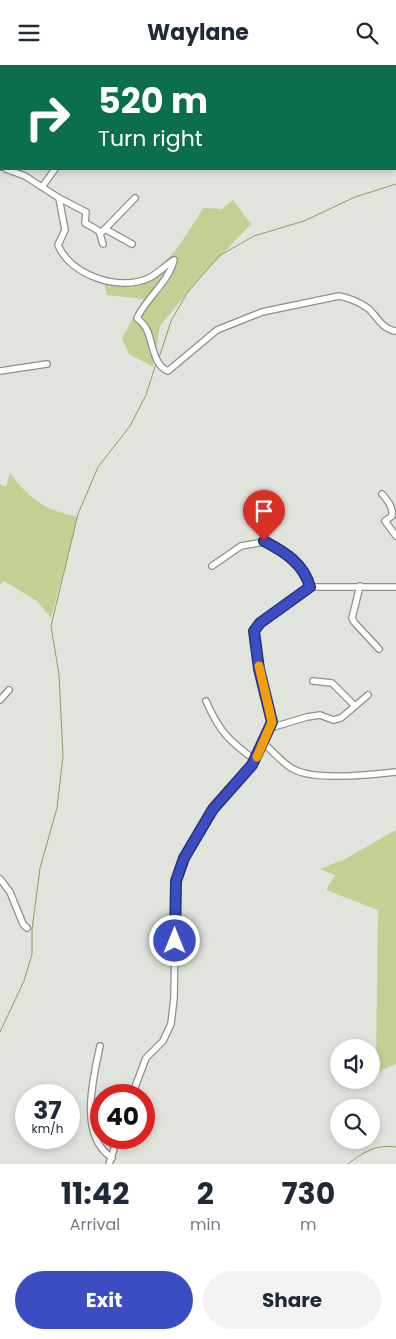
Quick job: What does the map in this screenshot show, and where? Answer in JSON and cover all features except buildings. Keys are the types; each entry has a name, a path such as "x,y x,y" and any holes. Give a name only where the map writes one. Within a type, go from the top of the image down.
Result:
{"street":[{"path":"9,170 18,173 86,212 85,223 132,244"},
{"path":"18,173 22,170"},
{"path":"42,187 54,170"},
{"path":"59,198 65,230 58,245 60,251 88,276 127,283 148,279 174,260 164,281 137,317 146,327 158,361 163,369 168,371 217,329 262,312 340,296 368,309 375,319 396,331"},
{"path":"103,244 103,231 135,199"},
{"path":"0,371 47,364"},
{"path":"382,494 389,502 393,512 392,516 385,521 396,537"},
{"path":"212,565 241,546 264,541 289,556 306,572 310,587"},
{"path":"360,586 352,618 379,649"},
{"path":"136,1084 146,1058 163,1041 171,1024 174,999 176,881 184,858 213,809 255,760 264,744 272,722 259,669 254,631 260,623 310,587 396,587"},
{"path":"314,681 332,683 355,706"},
{"path":"0,701 9,690"},
{"path":"270,728 320,715 333,720 341,718 368,695"},
{"path":"206,701 216,724 232,743 255,760"},
{"path":"264,744 293,769 305,773 328,776 364,776 396,772"},
{"path":"0,879 10,892 23,924 27,928"},
{"path":"100,1047 93,1079 91,1118 100,1148 110,1161"},
{"path":"110,1161 114,1149"}],"green space":[{"path":"233,200 251,224 195,283 160,326 153,367 129,354 122,338 144,299 107,295 104,283 131,281 155,270 174,252 203,208 222,209"},
{"path":"10,473 24,490 39,503 56,511 78,517 51,618 37,601 4,581 0,585 0,484 6,487"},
{"path":"396,830 396,1064 380,1070 380,1039 376,1039 378,910 326,890 335,875 320,869 345,859"}],"waterway":[{"path":"159,358 171,321 187,293 219,256 254,236 304,221 355,197 396,184"},
{"path":"0,1032 24,981 32,954 32,929 40,868 57,808 63,756 59,675 51,626 78,514 98,467 130,426 146,395 156,364"},
{"path":"348,1164 376,1148 396,1147"}],"slow traffic":[{"path":"257,757 272,722 259,666"}],"route":[{"path":"175,941 174,907 176,881 184,858 213,809 252,765 266,739 272,722 259,669 254,631 260,623 297,594 310,587 306,572 289,556 264,541"}]}
